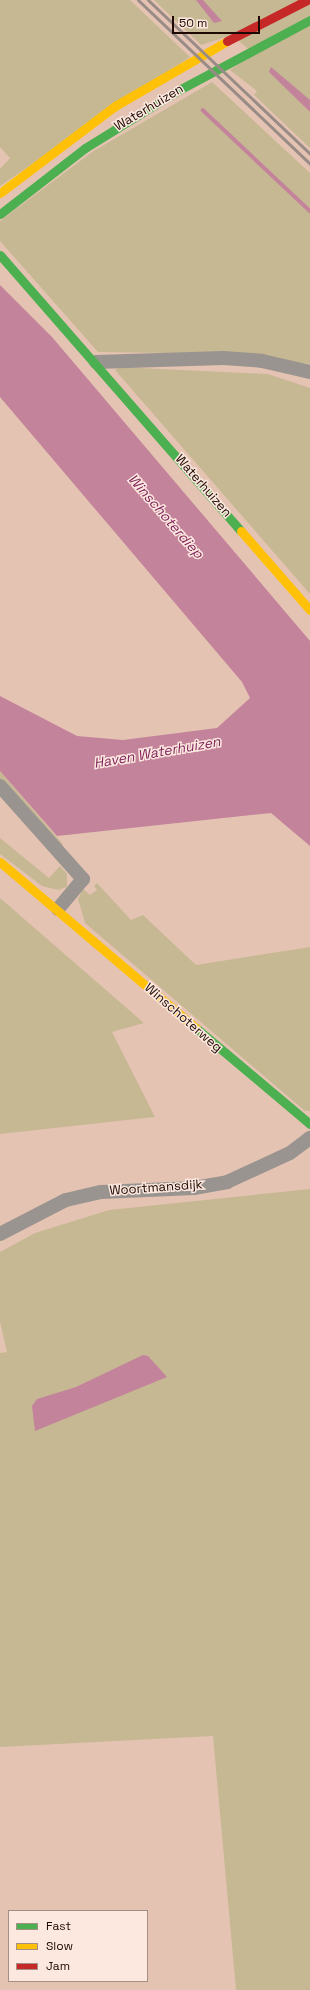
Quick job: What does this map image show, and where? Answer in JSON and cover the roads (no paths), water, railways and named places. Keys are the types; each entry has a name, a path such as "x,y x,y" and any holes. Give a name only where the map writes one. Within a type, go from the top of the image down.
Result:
{"street":[{"name":"Waterhuizen","path":"0,193 115,106 240,34 307,0"},
{"name":"Waterhuizen","path":"0,214 97,140 177,91 310,20"},
{"name":"Waterhuizen","path":"0,255 96,362 310,610"},
{"path":"96,362 223,358 262,361 310,372"},
{"path":"0,786 83,879 58,909"},
{"name":"Winschoterweg","path":"0,862 58,909 185,1022 310,1124"},
{"name":"Woortmansdijk","path":"0,1234 66,1200 87,1195 194,1188 227,1182 290,1153 310,1138"}],"water":[{"path":"196,0 203,0 222,21 214,23"},
{"path":"271,67 310,100 310,112 269,72"},
{"path":"0,285 52,337 310,641 310,846 271,813 57,836 0,771 0,696 77,736 123,740 217,728 250,698 242,682 0,397"},
{"path":"143,1355 148,1356 167,1377 35,1431 32,1406 37,1399 76,1387"}],"waterway":[{"path":"203,110 310,211"}],"railway":[{"path":"138,0 310,164"},
{"path":"148,0 310,154"}],"water label":[{"name":"Winschoterdiep","path":"166,516"},
{"name":"Haven Waterhuizen","path":"157,752"}]}
